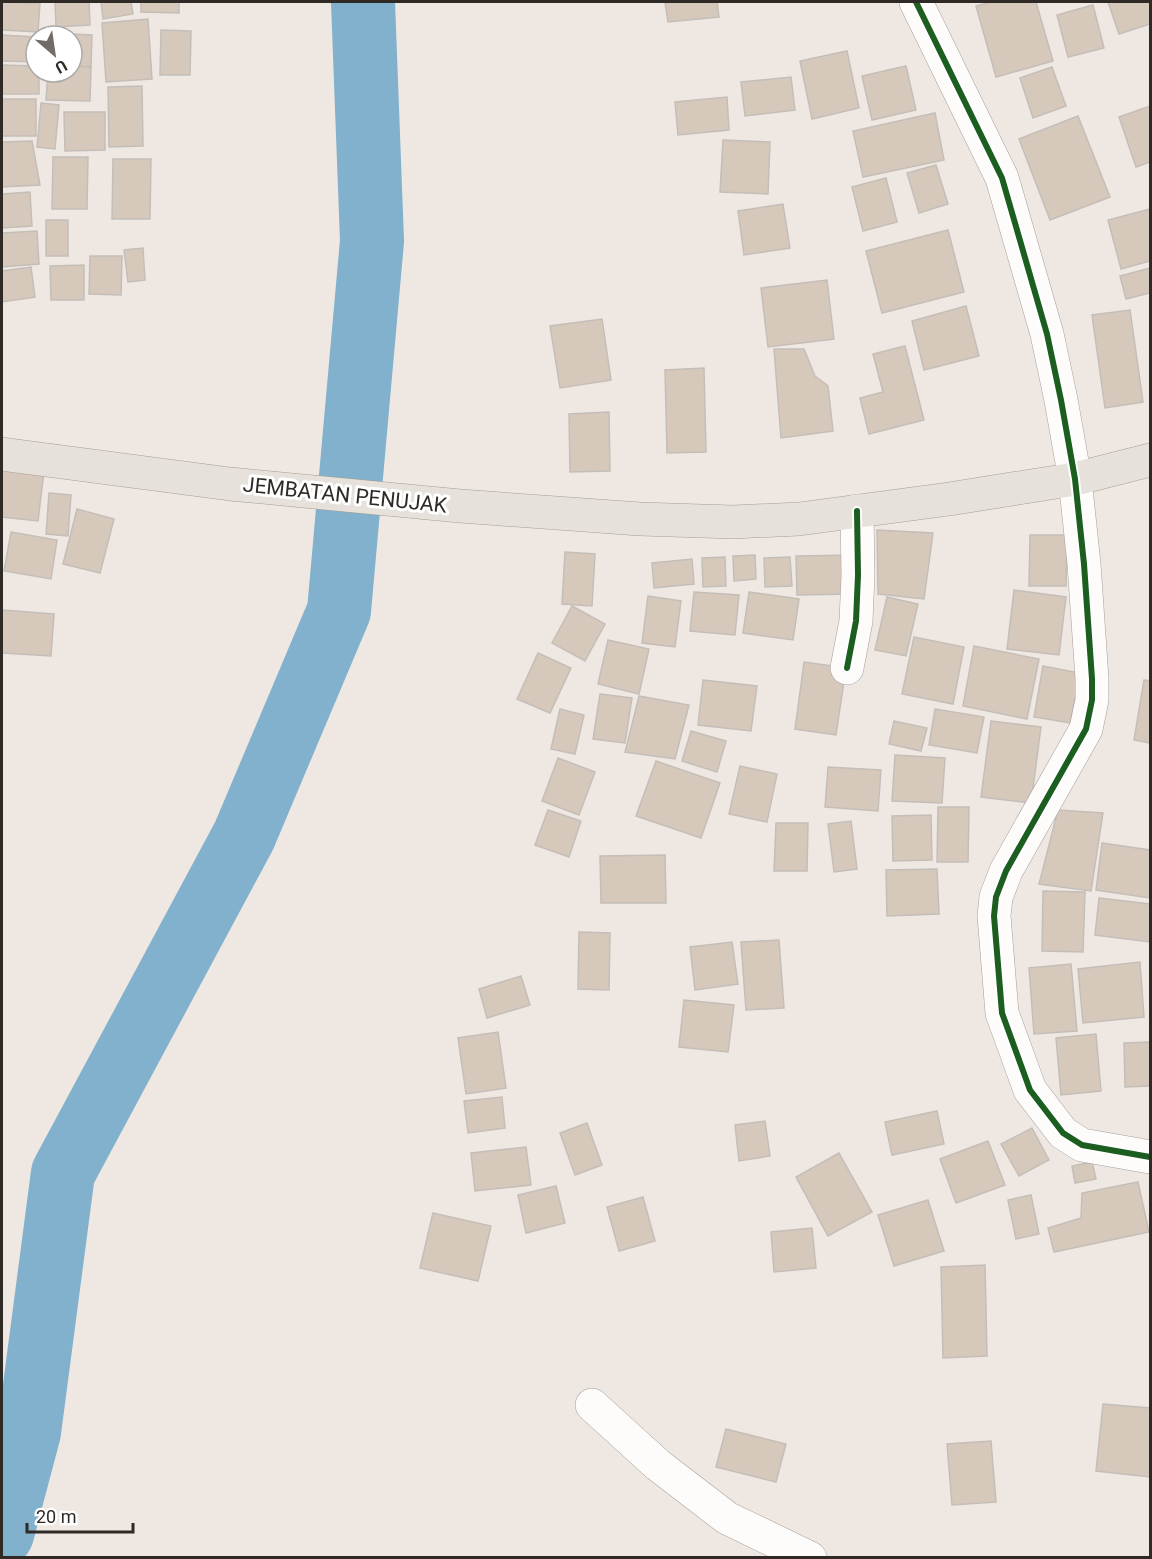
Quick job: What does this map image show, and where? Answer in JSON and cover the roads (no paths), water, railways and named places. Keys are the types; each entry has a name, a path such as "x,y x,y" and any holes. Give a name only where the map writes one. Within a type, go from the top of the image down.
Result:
{"main road":[{"name":"JEMBATAN PENUJAK","path":"2,454 230,484 460,506 640,519 733,522 799,519 1075,479 1150,460"}],"street":[{"path":"916,2 1002,178 1047,334 1075,479 1084,564 1092,700 1086,729 1006,871 996,897 994,916 1002,1013 1030,1090 1064,1133 1082,1145 1150,1157"},
{"path":"847,668 856,621 857,511"},
{"path":"592,1405 658,1465 727,1518 810,1557"}],"waterway":[{"path":"2,1534 29,1432 63,1173 244,836 339,611 372,241 363,2"}]}
